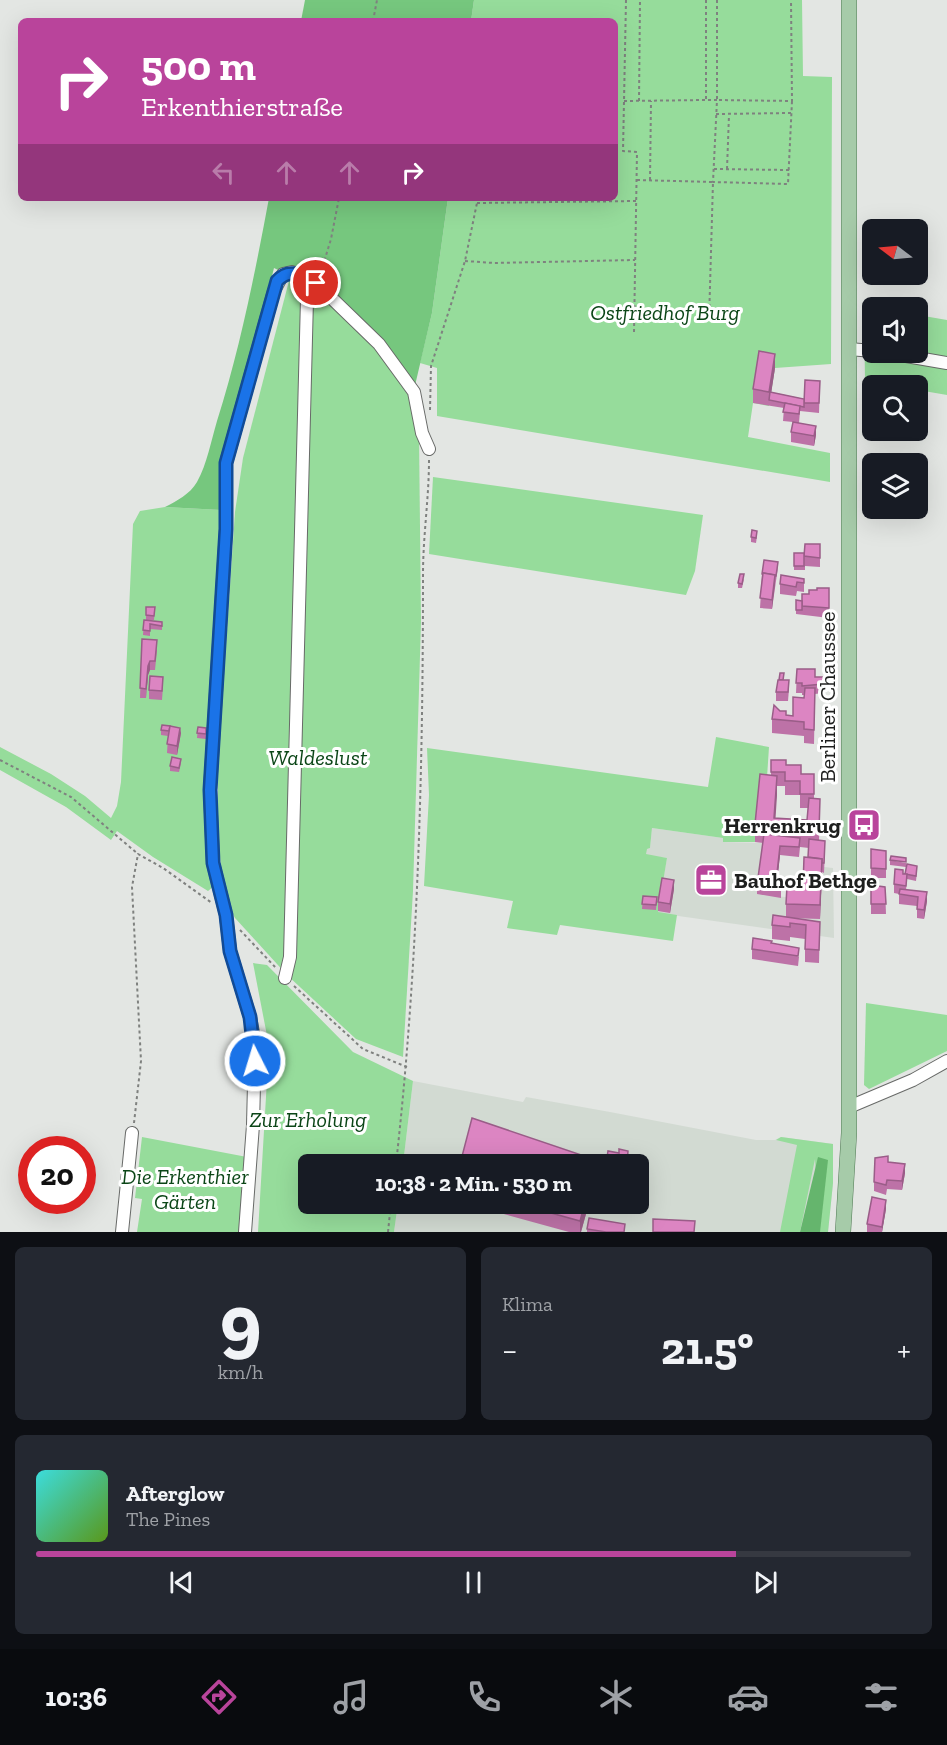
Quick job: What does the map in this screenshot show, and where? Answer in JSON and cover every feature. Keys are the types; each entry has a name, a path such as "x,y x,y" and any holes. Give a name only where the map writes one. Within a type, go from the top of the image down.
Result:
{"main road":[{"name":"Berliner Chaussee","path":"843,1232 848,1185 849,1107 849,0"}],"street":[{"path":"245,1232 253,1125 255,1043 242,985 230,951 226,915 213,863 209,822 215,678 226,529 226,463 277,281 283,274 292,272 316,283 379,344 414,392 422,433 429,449"},
{"path":"285,978 290,957 307,298"},
{"path":"849,349 862,350"},
{"path":"928,360 947,363"},
{"path":"849,1107 913,1080 947,1061"},
{"path":"122,1232 132,1133"}],"path":[{"path":"374,18 377,0"},
{"path":"626,0 623,151 637,152 634,332"},
{"path":"639,101 640,0"},
{"path":"706,0 706,100"},
{"path":"709,321 717,100 717,0"},
{"path":"637,180 788,184 792,101 791,0"},
{"path":"624,101 792,101"},
{"path":"650,180 651,101"},
{"path":"716,114 791,113"},
{"path":"727,169 729,114"},
{"path":"714,169 789,170"},
{"path":"316,283 331,239 338,201"},
{"path":"430,414 431,366 465,261 477,203 637,201"},
{"path":"465,261 494,263 635,260"},
{"path":"397,1154 407,1067 415,954 424,626 423,541 427,508 429,449"},
{"path":"0,760 71,797 138,854 185,882 226,915 285,978 363,1049 407,1067"},
{"path":"132,1133 141,1061 132,887 138,854"},
{"path":"388,1232 390,1214"}],"shaded area":[{"path":"305,0 474,0 471,18 302,18"},
{"path":"268,201 448,201 432,313 413,394 360,327 311,286 274,268 241,400 221,510 165,507 179,500 191,490 206,460 240,339"},
{"name":"Bauhof Bethge","path":"652,828 723,838 723,842 764,843 757,894 803,899 804,871 823,873 824,867 833,868 834,938 657,913 667,858 645,855 646,849 650,848"},
{"path":"413,1081 523,1102 526,1097 756,1140 775,1140 781,1137 833,1144 833,1183 828,1232 394,1232 396,1214 649,1214 649,1154 404,1154"},
{"path":"818,1157 828,1160 820,1232 800,1232"}],"green space":[{"name":"Ostfriedhof Burg","path":"474,0 802,0 803,76 832,77 831,364 775,368 769,406 753,403 748,437 830,453 830,482 437,416 437,368 420,363 432,313 448,201 618,201 618,18 471,18"},
{"name":"Waldeslust","path":"290,277 311,286 352,319 413,394 419,432 421,622 413,891 403,1057 356,1039 287,975 235,918 229,907 222,878 218,835 218,762 235,512 243,458"},
{"path":"928,317 947,320 947,395 928,392 928,375 865,375 865,363 928,363"},
{"path":"433,477 703,515 695,571 686,595 429,554"},
{"path":"165,507 221,510 222,527 205,791 205,826 214,886 208,891 153,857 117,831 111,840 66,807 0,770 0,747 51,774 85,796 111,818 117,806 121,782 133,524 140,511"},
{"path":"716,737 769,747 766,793 760,793 755,842 723,842 723,838 652,828 650,848 647,849 646,854 667,858 658,912 677,915 673,941 560,925 557,935 507,928 513,901 424,886 429,795 427,748 708,787"},
{"name":"Zur Erholung","path":"253,963 267,965 353,1052 413,1081 404,1154 298,1154 298,1214 396,1214 394,1232 258,1232 269,1046"},
{"path":"866,1003 947,1015 947,1051 869,1089 864,1085"},
{"name":"Die Erkenthier Gärten","path":"142,1137 247,1157 241,1232 137,1232 142,1199 135,1198"},
{"path":"781,1137 833,1144 833,1183 828,1232 820,1232 815,1159 800,1232 780,1232 797,1145 776,1140"}],"building":[{"path":"759,351 775,354 769,392 753,389"},
{"path":"805,380 820,381 819,403 804,403"},
{"path":"770,392 804,399 804,407 769,400"},
{"path":"785,403 800,406 799,414 783,412"},
{"path":"793,422 816,426 814,436 791,432"},
{"path":"752,530 757,531 756,538 751,537"},
{"path":"805,544 820,544 820,558 804,556"},
{"path":"794,553 804,553 804,566 794,566"},
{"path":"764,560 778,562 776,576 762,574"},
{"path":"763,573 775,575 772,600 760,598"},
{"path":"740,574 744,574 742,584 738,583"},
{"path":"781,575 804,579 804,583 797,582 796,587 780,584"},
{"path":"817,588 829,588 829,608 802,606 802,594 809,594 809,590 817,590"},
{"path":"796,600 802,601 802,610 796,610"},
{"path":"146,607 155,607 154,616 146,615"},
{"path":"144,620 162,622 162,626 150,624 150,631 143,630"},
{"path":"142,639 157,640 155,661 150,661 148,666 146,689 140,688"},
{"path":"797,669 815,669 815,677 823,677 823,684 802,686 802,683 796,683"},
{"path":"780,673 784,673 783,680 779,680"},
{"path":"150,676 163,677 162,691 149,690"},
{"path":"778,680 789,680 788,692 776,692"},
{"path":"805,688 815,688 814,730 804,729 804,722 772,719 774,705 780,711 786,711 786,715 793,716 793,697 804,698"},
{"path":"162,725 170,726 169,731 161,730"},
{"path":"170,726 180,728 177,746 167,744"},
{"path":"198,727 206,728 206,734 197,733"},
{"path":"172,757 181,759 179,768 170,766"},
{"path":"771,760 786,760 786,765 801,765 801,774 814,774 814,794 800,794 800,781 785,781 785,772 771,772"},
{"path":"760,774 777,776 774,818 807,820 809,798 820,799 819,831 755,824"},
{"path":"764,834 800,838 799,847 780,846 776,882 781,889 757,885"},
{"path":"809,839 825,841 824,863 822,859 808,857"},
{"path":"871,849 886,851 886,869 871,868"},
{"path":"891,856 906,858 906,862 890,860"},
{"path":"804,857 822,859 820,905 786,904 787,886 803,886"},
{"path":"907,864 917,866 916,876 905,874"},
{"path":"895,869 903,870 903,874 907,874 906,886 894,884"},
{"path":"662,878 674,880 670,904 658,902"},
{"path":"871,885 885,887 886,904 871,904"},
{"path":"900,889 927,892 924,910 917,909 918,897 899,894"},
{"path":"643,896 657,897 656,905 642,904"},
{"path":"773,915 820,922 819,950 805,949 806,925 790,923 790,927 772,925"},
{"path":"753,938 799,948 798,956 752,949"},
{"path":"472,1118 578,1154 463,1154"},
{"path":"619,1149 628,1151 628,1154 608,1154 608,1151 619,1153"},
{"path":"888,1156 888,1162 905,1164 902,1181 887,1180 886,1185 874,1182 875,1158"},
{"path":"872,1197 886,1200 882,1227 867,1224"},
{"path":"555,1214 582,1214 580,1221"},
{"path":"589,1218 625,1224 624,1232 587,1229"},
{"path":"653,1219 695,1221 694,1232 653,1232"}],"place":[{"name":"Herrenkrug","path":"864,825"},
{"name":"Bauhof Bethge","path":"711,880"}],"route":[{"path":"255,1061 253,1029 239,974 230,951 226,915 210,843 215,678 226,529 226,463 277,281 283,274 292,272 316,283"}]}
